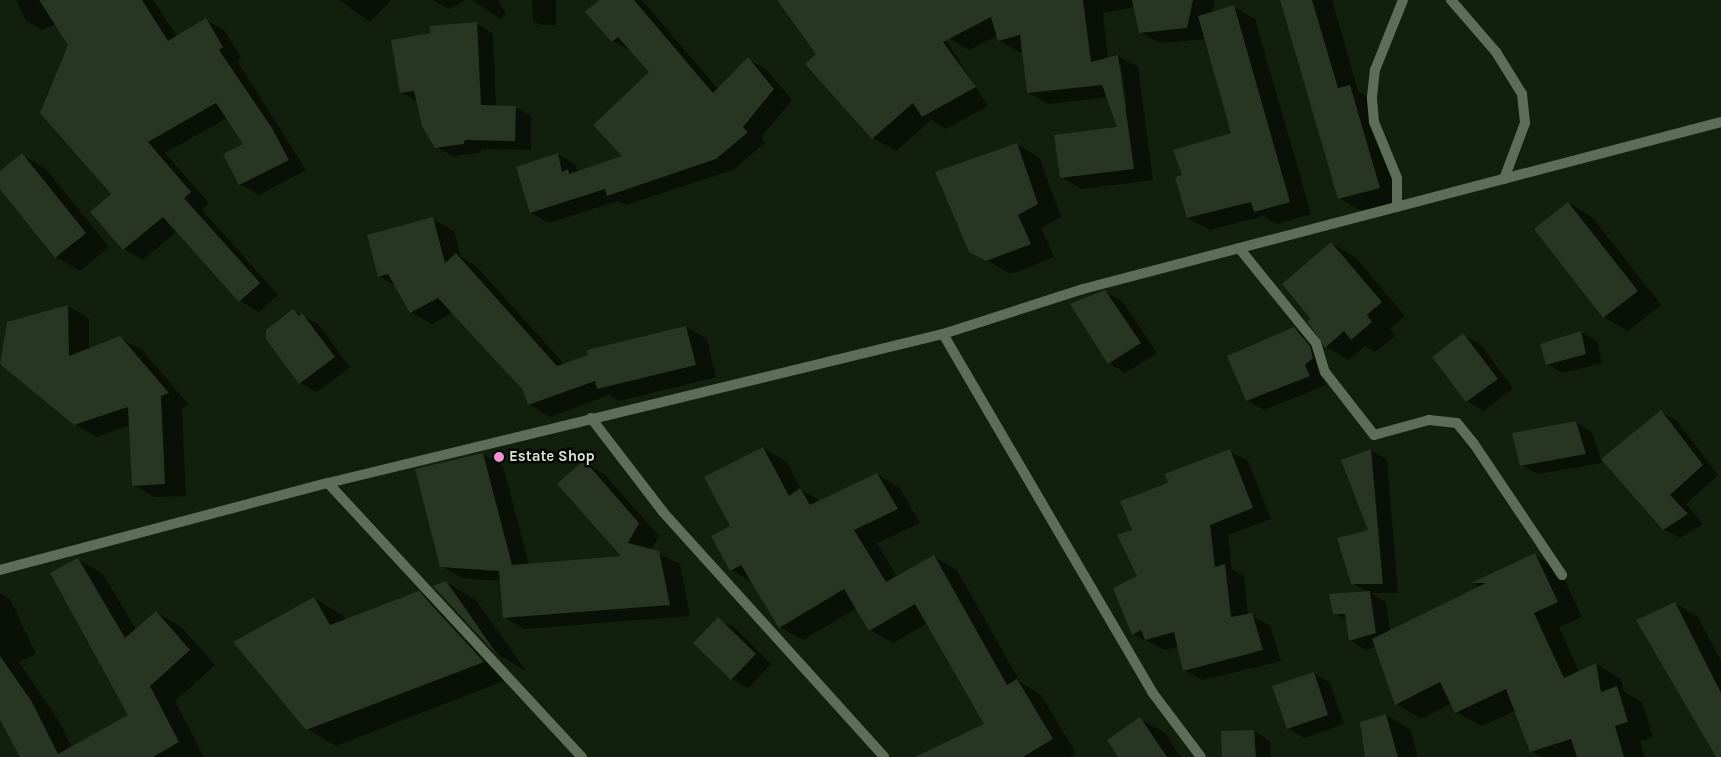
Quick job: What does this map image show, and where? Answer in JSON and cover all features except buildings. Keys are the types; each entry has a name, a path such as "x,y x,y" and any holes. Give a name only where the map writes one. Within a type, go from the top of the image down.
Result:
{"street":[{"path":"1397,207 1397,178 1374,122 1372,97 1375,70 1403,0"},
{"path":"1451,0 1496,52 1522,94 1525,123 1504,179"},
{"path":"0,570 328,483 943,334 1083,289 1721,122"},
{"path":"1240,248 1316,343 1325,372 1374,435 1429,420 1457,423 1474,444 1562,575"},
{"path":"943,334 1152,692 1201,757"},
{"path":"591,418 663,512 884,757"},
{"path":"328,483 582,757"}],"place":[{"name":"Estate Shop","path":"499,457"}]}
